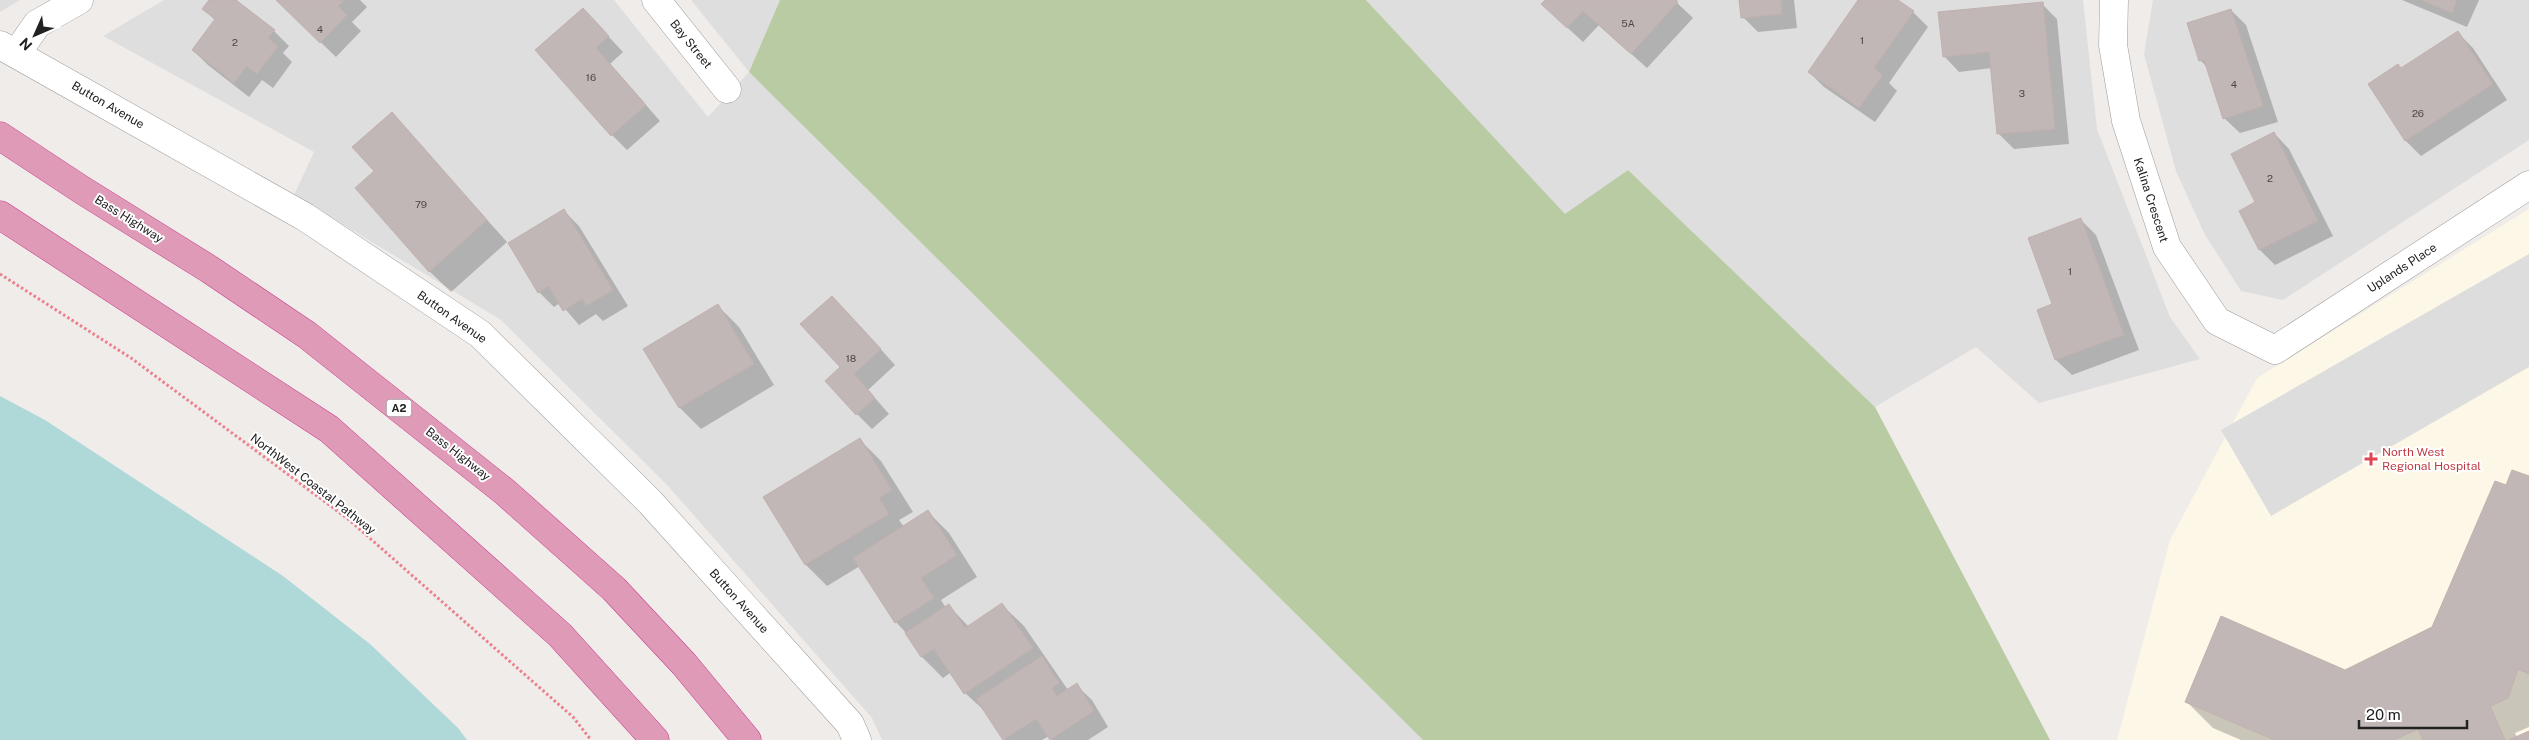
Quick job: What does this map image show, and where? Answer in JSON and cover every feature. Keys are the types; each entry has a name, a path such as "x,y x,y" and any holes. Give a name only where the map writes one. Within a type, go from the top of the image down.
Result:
{"highway":[{"name":"Bass Highway","path":"0,136 209,268 307,335 505,492 614,588 684,664 747,740"},
{"path":"0,215 329,429 560,635 655,740"}],"street":[{"path":"9,49 37,24 79,0"},
{"name":"Bay Street","path":"656,0 727,88"},
{"name":"Kalina Crescent","path":"2114,0 2113,45 2126,121 2167,247 2217,321 2276,350"},
{"name":"Button Avenue","path":"9,49 305,217 480,334 650,502 850,724 858,740"},
{"name":"Uplands Place","path":"2276,350 2529,185"}],"path":[{"name":"NorthWest Coastal Pathway","path":"0,274 131,358 348,519 573,717 591,740"}],"shaded area":[{"path":"0,0 20,0 0,12"},
{"path":"164,0 614,0 708,117 749,72 1423,740 882,740 872,718 668,486 501,320 294,195 314,152 103,36"},
{"path":"691,0 780,0 749,72"},
{"path":"1366,0 2083,0 2097,129 2170,317 2200,359 2039,403 1976,347 1875,407 1628,170 1565,215"},
{"path":"2153,0 2529,0 2529,140 2283,300 2241,291 2205,235 2176,171 2144,54"},
{"name":"North West Regional Hospital","path":"2529,209 2529,740 2117,740 2170,540 2257,378"},
{"path":"2529,254 2529,367 2271,516 2221,430"}],"green space":[{"path":"780,0 1366,0 1565,214 1628,170 1875,407 2050,740 1423,740 749,72"}],"water":[{"path":"0,396 45,420 283,576 370,644 458,728 467,740 0,740"}],"building":[{"path":"209,0 236,0 275,30 268,38 278,46 257,74 247,66 234,83 192,50 215,19 202,9"},
{"path":"276,0 344,0 338,6 347,15 320,43"},
{"path":"1545,0 1676,0 1678,2 1631,54 1583,11 1567,28 1541,4"},
{"path":"1739,0 1781,0 1782,14 1741,18"},
{"path":"1858,0 1898,0 1914,11 1874,68 1883,75 1859,108 1808,72"},
{"path":"2421,0 2457,0 2452,13"},
{"path":"2043,2 2055,129 1997,134 1989,52 1943,57 1938,12"},
{"path":"583,8 609,36 596,48 646,105 611,136 535,50"},
{"path":"2231,9 2263,106 2223,119 2204,60 2199,61 2187,23"},
{"path":"2458,31 2493,84 2405,141 2368,84 2398,64 2401,68"},
{"path":"392,112 487,220 429,272 355,188 374,171 352,147"},
{"path":"2274,132 2318,221 2259,250 2239,211 2255,202 2231,154"},
{"path":"564,209 613,290 586,306 582,299 563,311 548,286 538,293 508,243"},
{"path":"2081,218 2124,335 2055,360 2037,310 2052,304 2028,238"},
{"path":"832,296 881,349 854,374 875,398 856,415 825,381 840,367 800,324"},
{"path":"718,304 754,364 679,408 643,349"},
{"path":"860,438 892,490 879,498 889,514 805,565 763,497"},
{"path":"2512,470 2529,476 2529,674 2518,669 2508,698 2490,706 2505,740 2423,740 2418,729 2394,740 2275,740 2185,702 2221,616 2345,670 2432,627 2495,481 2506,485"},
{"path":"928,510 957,555 921,578 934,598 895,623 853,558"},
{"path":"1002,603 1033,648 964,694 934,649 921,657 905,633 949,604 965,628"},
{"path":"1042,656 1059,683 1052,688 1057,696 1077,683 1094,711 1050,740 1036,719 1003,740 976,699"},
{"path":"2529,731 2529,740 2509,740"}],"place":[{"name":"North West Regional Hospital","path":"2371,459"}]}
